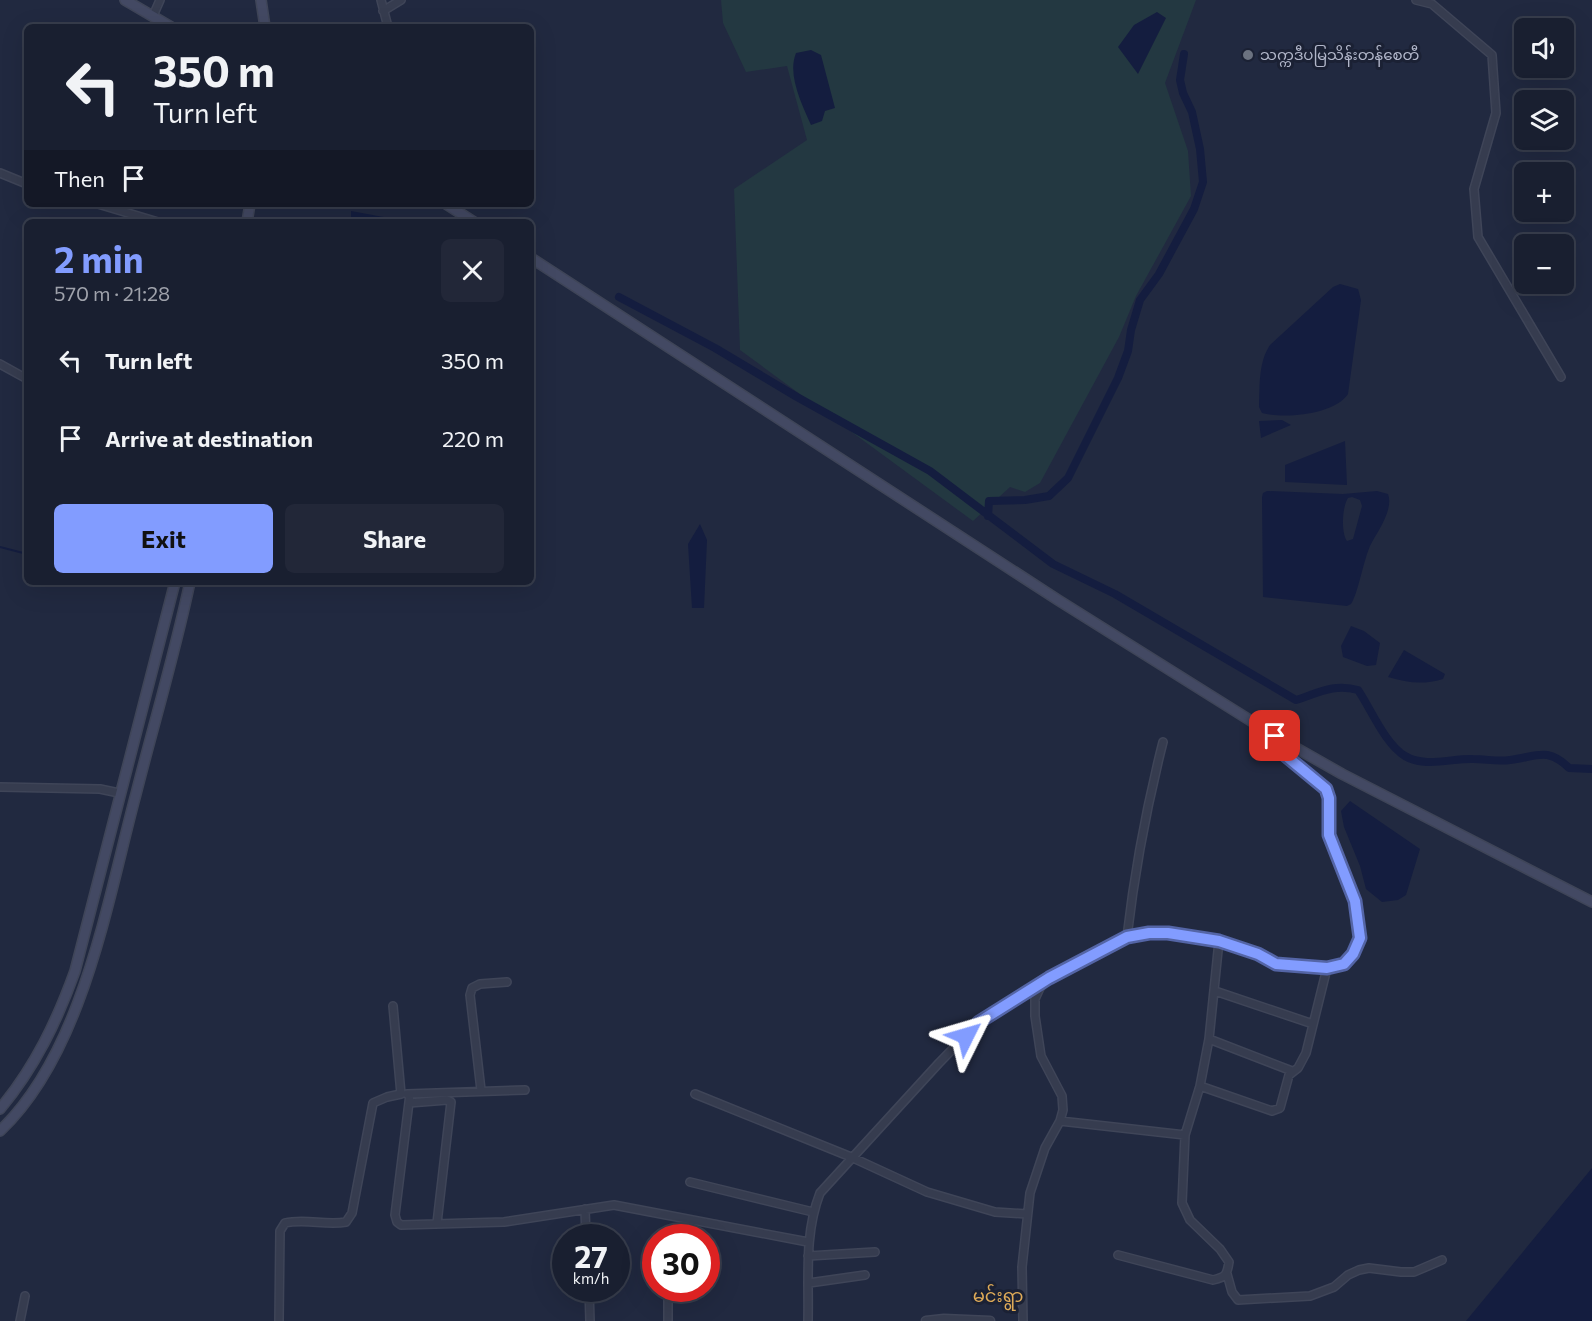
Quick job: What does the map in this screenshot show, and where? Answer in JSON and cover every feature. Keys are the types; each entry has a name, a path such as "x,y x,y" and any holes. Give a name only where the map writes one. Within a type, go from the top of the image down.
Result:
{"main road":[{"path":"125,0 166,24"},
{"path":"261,0 263,24"},
{"path":"451,207 469,219"},
{"path":"534,260 1058,600 1275,736 1342,774 1592,902"},
{"path":"0,1108 18,1088 43,1046 61,1010 75,970 174,585"},
{"path":"0,1131 12,1119 56,1055 78,1004 104,916 189,585"}],"street":[{"path":"153,16 160,0"},
{"path":"381,0 387,24"},
{"path":"383,11 401,0"},
{"path":"1416,0 1432,4 1492,55 1496,113 1474,189 1478,237 1562,377"},
{"path":"0,173 24,183"},
{"path":"108,207 148,219"},
{"path":"0,364 24,377"},
{"path":"807,1321 808,1242 813,1212 820,1193 979,1022 1049,978 1127,937 1149,933 1168,933 1219,941 1258,954 1276,964 1327,968 1344,964 1353,954 1360,938 1355,901 1329,835 1329,798 1326,789 1280,751 1275,736"},
{"path":"1127,937 1135,864 1163,742"},
{"path":"0,787 100,789 119,794"},
{"path":"1219,941 1209,1039 1200,1086 1185,1135 1182,1203 1190,1220 1220,1249 1229,1262 1227,1274 1232,1292 1238,1300 1310,1296 1334,1287 1348,1275 1359,1270 1369,1268 1414,1272 1442,1260"},
{"path":"1200,1086 1272,1111 1280,1108 1289,1075 1298,1068 1306,1053 1327,968"},
{"path":"1023,1321 1022,1267 1030,1193 1045,1148 1060,1121 1064,1104 1041,1056 1035,1016 1035,999 1040,988 1049,978"},
{"path":"481,1090 470,994 472,988 480,984 507,982"},
{"path":"1215,991 1313,1024"},
{"path":"393,1006 405,1094 409,1103 395,1215 397,1222 401,1225 504,1222 614,1205 808,1242"},
{"path":"1209,1039 1293,1071"},
{"path":"279,1321 280,1231 285,1223 296,1220 335,1225 346,1222 352,1213 373,1103 387,1097 405,1094 525,1090"},
{"path":"695,1094 852,1158 899,1181 995,1212 1027,1214"},
{"path":"409,1103 447,1100 451,1102 437,1223"},
{"path":"1060,1121 1185,1135"},
{"path":"690,1182 813,1212"},
{"path":"585,1209 586,1224"},
{"path":"808,1256 875,1252"},
{"path":"1118,1256 1213,1280 1227,1274"},
{"path":"808,1283 865,1275"},
{"path":"20,1321 24,1296"},
{"path":"589,1302 590,1321"},
{"path":"668,1302 668,1321"},
{"path":"926,1321 944,1319 990,1321"}],"shaded area":[{"path":"721,0 1196,0 1165,83 1188,151 1191,196 1136,296 1119,337 1040,483 1025,492 1010,487 973,521 740,350 734,189 807,140 787,66 746,72 723,23"}],"water":[{"path":"1157,12 1166,18 1138,74 1118,47 1134,25"},
{"path":"811,50 821,55 835,108 825,111 822,121 811,125 794,80 793,71 796,53"},
{"path":"351,211 389,219 351,219"},
{"path":"1340,284 1358,289 1361,300 1348,394 1332,407 1308,414 1283,416 1262,413 1259,407 1260,375 1263,359 1270,345 1333,287"},
{"path":"1282,420 1291,425 1261,438 1259,421"},
{"path":"1345,441 1347,485 1285,482 1285,465"},
{"path":"1267,491 1343,494 1377,491 1388,494 1387,514 1370,546 1351,604 1347,606 1263,597 1263,493","holes":["1352,497 1360,500 1362,506 1353,539 1347,541 1343,526 1346,502"]},
{"path":"700,524 707,540 704,608 692,608 688,544"},
{"path":"1351,626 1364,631 1380,643 1376,665 1367,666 1343,657 1341,646"},
{"path":"1404,650 1445,674 1443,679 1416,683 1388,677"},
{"path":"1350,801 1420,849 1406,895 1398,900 1382,902 1366,889 1360,866 1344,827 1341,811"},
{"path":"1592,1168 1592,1321 1466,1321"}],"waterway":[{"path":"988,516 989,501 1025,500 1049,496 1068,478 1118,378 1128,351 1131,330 1140,300 1159,274 1194,209 1203,182 1200,149 1192,112 1180,80 1184,54"},
{"path":"619,297 715,348 797,397 930,471 1053,564 1115,594 1296,700 1334,688 1358,690 1391,743 1413,760 1430,762 1465,759 1505,761 1534,755 1548,755 1569,768 1592,769"},
{"path":"0,547 24,553"}],"place":[{"name":"သက္ကဒီပမြသိန်းတန်စေတီ","path":"1248,55"}],"district":[{"name":"မင်းရွာ","path":"998,1296"}],"route":[{"path":"966,1036 979,1022 1049,978 1127,937 1149,933 1168,933 1219,941 1258,954 1276,964 1327,968 1344,964 1353,954 1360,938 1355,901 1329,835 1329,798 1326,789 1280,751 1275,736"}]}
